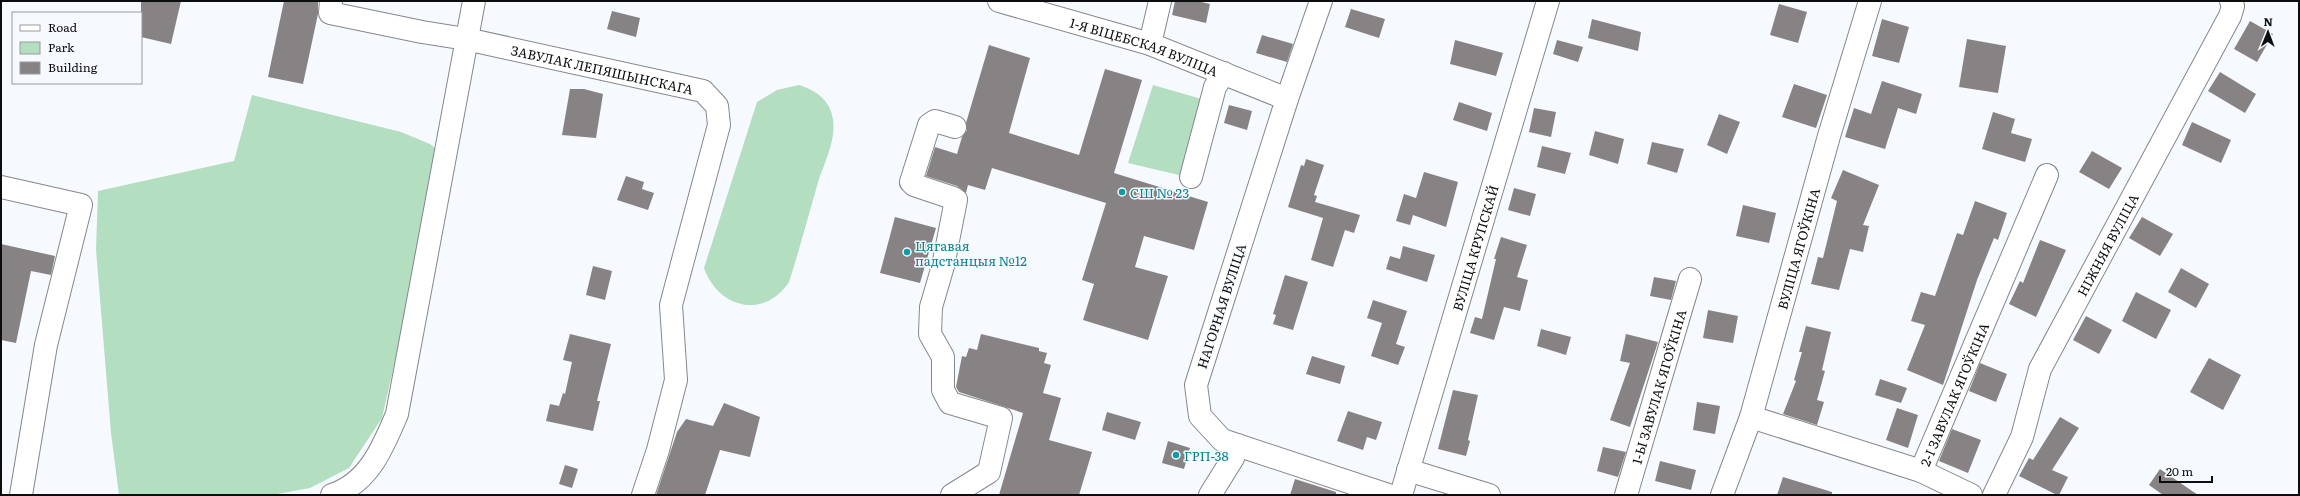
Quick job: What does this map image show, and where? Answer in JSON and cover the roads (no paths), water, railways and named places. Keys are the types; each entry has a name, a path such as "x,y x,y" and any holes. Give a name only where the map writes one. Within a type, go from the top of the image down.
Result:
{"street":[{"name":"ЗАВУЛАК ЛЕПЯШЫНСКАГА","path":"331,1 330,13 422,32 466,39 703,91 716,106 719,125 671,305 676,380 658,450 643,495"},
{"path":"332,495 340,492 364,475 382,450 397,414 474,1"},
{"name":"1-Я ВІЦЕБСКАЯ ВУЛІЦА","path":"999,1 1150,44 1287,99"},
{"path":"1150,44 1160,1"},
{"name":"НАГОРНАЯ ВУЛІЦА","path":"1321,1 1287,99 1196,385 1200,416 1222,440 1237,445 1332,487 1388,495"},
{"name":"ВУЛІЦА КРУПСКАЙ","path":"1401,495 1548,1"},
{"name":"ВУЛІЦА ЯГОЎКІНА","path":"1722,495 1751,417 1829,136 1870,1"},
{"name":"НІЖНЯЯ ВУЛІЦА","path":"1994,495 2022,437 2040,369 2230,16 2233,6 2231,1"},
{"path":"1191,177 1215,87 1224,74"},
{"path":"952,495 989,472 1001,418 950,403 943,390 943,357 930,334 932,307 943,266 956,200 914,185 911,182 929,125 935,121 955,127"},
{"name":"2-І ЗАВУЛАК ЯГОЎКІНА","path":"1751,417 1921,471 2047,175"},
{"path":"1,187 81,205 46,345 21,495"},
{"name":"1-Ы ЗАВУЛАК ЯГОЎКІНА","path":"1626,495 1690,279"},
{"path":"1210,495 1232,458 1237,445"},
{"path":"1408,470 1489,495"},
{"path":"1921,471 1971,495"}],"place":[{"name":"СШ № 23","path":"1122,192"},
{"name":"Цягавая падстанцыя №12","path":"907,252"},
{"name":"ГРП-38","path":"1176,455"}]}
